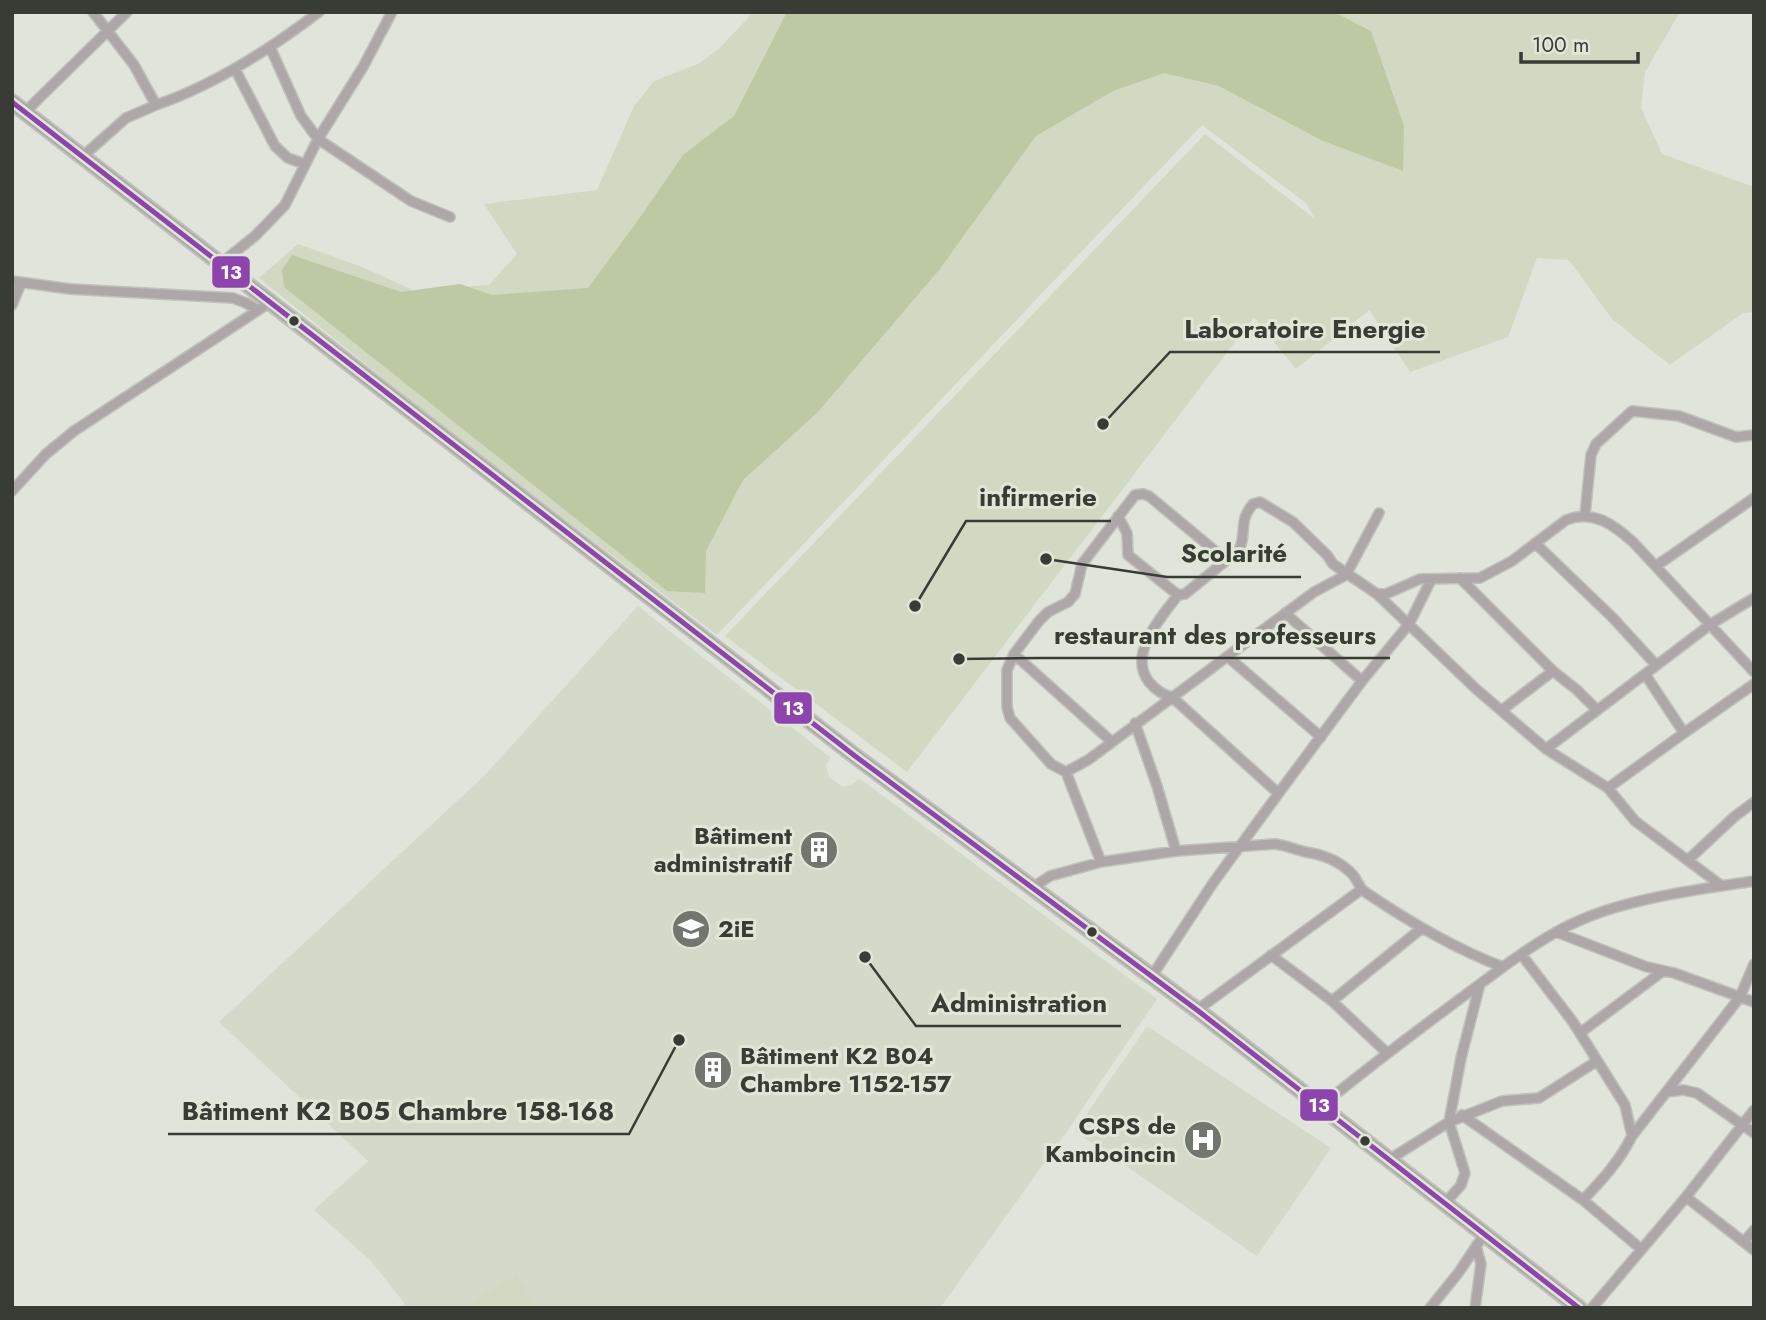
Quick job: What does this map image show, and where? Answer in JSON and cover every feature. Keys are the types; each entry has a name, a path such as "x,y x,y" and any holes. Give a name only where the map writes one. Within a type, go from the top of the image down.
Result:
{"main road":[{"path":"12,102 220,264 264,307 855,756 1197,1010 1485,1233 1562,1301 1579,1308"}],"street":[{"path":"93,12 134,65 156,105"},
{"path":"25,112 127,12"},
{"path":"82,157 126,118 179,97 235,69 319,12"},
{"path":"220,264 255,236 285,205 317,139 363,67 392,12"},
{"path":"270,47 302,116 317,139 411,201 450,216"},
{"path":"235,69 275,146 288,158 305,163"},
{"path":"12,305 17,282 70,289 233,298 264,307"},
{"path":"12,491 46,454 64,439 264,307"},
{"path":"1585,515 1591,455 1596,444 1632,411 1679,416 1736,437 1754,435"},
{"path":"1101,862 1066,772 1051,764 1010,718 1007,707 1007,670 1014,654 1039,621 1075,594 1082,564 1135,495 1149,496 1226,560"},
{"path":"1656,566 1754,498"},
{"path":"1118,516 1127,533 1128,555 1178,595 1185,594 1241,547 1242,526 1253,504 1260,502 1293,522 1327,555 1333,565 1377,594 1475,688 1546,749 1608,788 1635,821 1722,886"},
{"path":"1066,772 1088,760 1314,592 1346,575 1379,513"},
{"path":"1377,594 1387,594 1413,580 1480,578 1496,570 1566,520 1585,515 1594,516 1620,530 1754,672"},
{"path":"1535,543 1613,618 1656,665"},
{"path":"1460,578 1553,671 1597,710"},
{"path":"1152,976 1213,883 1278,793 1362,681 1409,624 1431,580"},
{"path":"1178,595 1144,648 1143,660 1147,679 1156,689 1172,697 1278,793"},
{"path":"1546,749 1711,624 1754,597"},
{"path":"1285,613 1362,681"},
{"path":"1014,654 1112,742"},
{"path":"1228,657 1321,737"},
{"path":"1502,710 1553,671"},
{"path":"1645,674 1684,733"},
{"path":"1608,788 1754,684"},
{"path":"1135,723 1176,851"},
{"path":"1688,860 1754,802"},
{"path":"1032,888 1050,876 1101,862 1176,851 1287,845 1326,856 1353,876 1362,890 1422,928 1476,957 1503,967"},
{"path":"1320,1107 1386,1052 1521,954 1556,932 1611,909 1681,893 1754,881"},
{"path":"1197,1010 1362,890"},
{"path":"1332,1001 1422,928"},
{"path":"1556,932 1623,958 1699,981 1754,1002"},
{"path":"1521,954 1580,1034 1625,1104 1632,1136"},
{"path":"1271,955 1332,1001 1386,1052"},
{"path":"1583,1200 1601,1184 1622,1156 1632,1136 1740,997 1754,964"},
{"path":"1580,1034 1663,971"},
{"path":"1446,1202 1464,1179 1465,1173 1449,1122 1461,1058 1480,984"},
{"path":"1390,1159 1462,1115 1502,1101 1539,1098 1597,1061"},
{"path":"1666,1092 1683,1090 1697,1093 1754,1133"},
{"path":"1592,1308 1686,1197 1754,1110"},
{"path":"1462,1115 1583,1200 1641,1249"},
{"path":"1686,1197 1754,1250"},
{"path":"1744,1242 1754,1230"},
{"path":"1430,1308 1485,1233"},
{"path":"1475,1308 1480,1264 1476,1246"}],"shaded area":[{"path":"750,12 1680,12 1645,72 1641,108 1662,154 1754,187 1754,312 1743,313 1670,365 1612,319 1569,260 1537,258 1508,337 1410,372 1369,310 1296,369 1254,317 907,772 725,636 1205,134 1315,219 1306,203 1202,125 717,635 448,430 259,278 298,244 362,267 413,290 489,285 517,254 484,204 597,190 634,106 654,81 698,64 719,49 748,18"},
{"path":"787,12 1334,12 1371,31 1404,126 1403,171 1321,140 1219,86 1164,73 1113,91 1036,136 939,270 817,413 743,480 706,551 705,593 667,591 284,287 282,270 292,255 401,292 460,284 492,295 588,288 683,155 734,116"},
{"name":"2iE","path":"638,606 831,758 826,765 829,777 843,787 855,783 859,778 1157,999 1070,1127 940,1308 400,1308 405,1304 371,1261 314,1210 368,1161 219,1022 485,775"},
{"name":"CSPS de Kamboincin","path":"1147,1026 1331,1148 1257,1256 1075,1131"},
{"path":"516,1274 537,1308 476,1308 472,1302"}],"transit line":[{"name":"13","path":"12,102 855,756 1197,1010 1579,1308"}],"place":[{"name":"Laboratoire Energie","path":"1103,424"},
{"name":"Scolarité","path":"1046,559"},
{"name":"infirmerie","path":"915,606"},
{"name":"restaurant des professeurs","path":"959,659"},
{"name":"Bâtiment administratif","path":"819,850"},
{"name":"2iE","path":"691,929"},
{"name":"Administration","path":"865,957"},
{"name":"Bâtiment K2 B05 Chambre 158-168","path":"679,1040"},
{"name":"Bâtiment K2 B04 Chambre 1152-157","path":"713,1070"},
{"name":"CSPS de Kamboincin","path":"1203,1140"}]}
